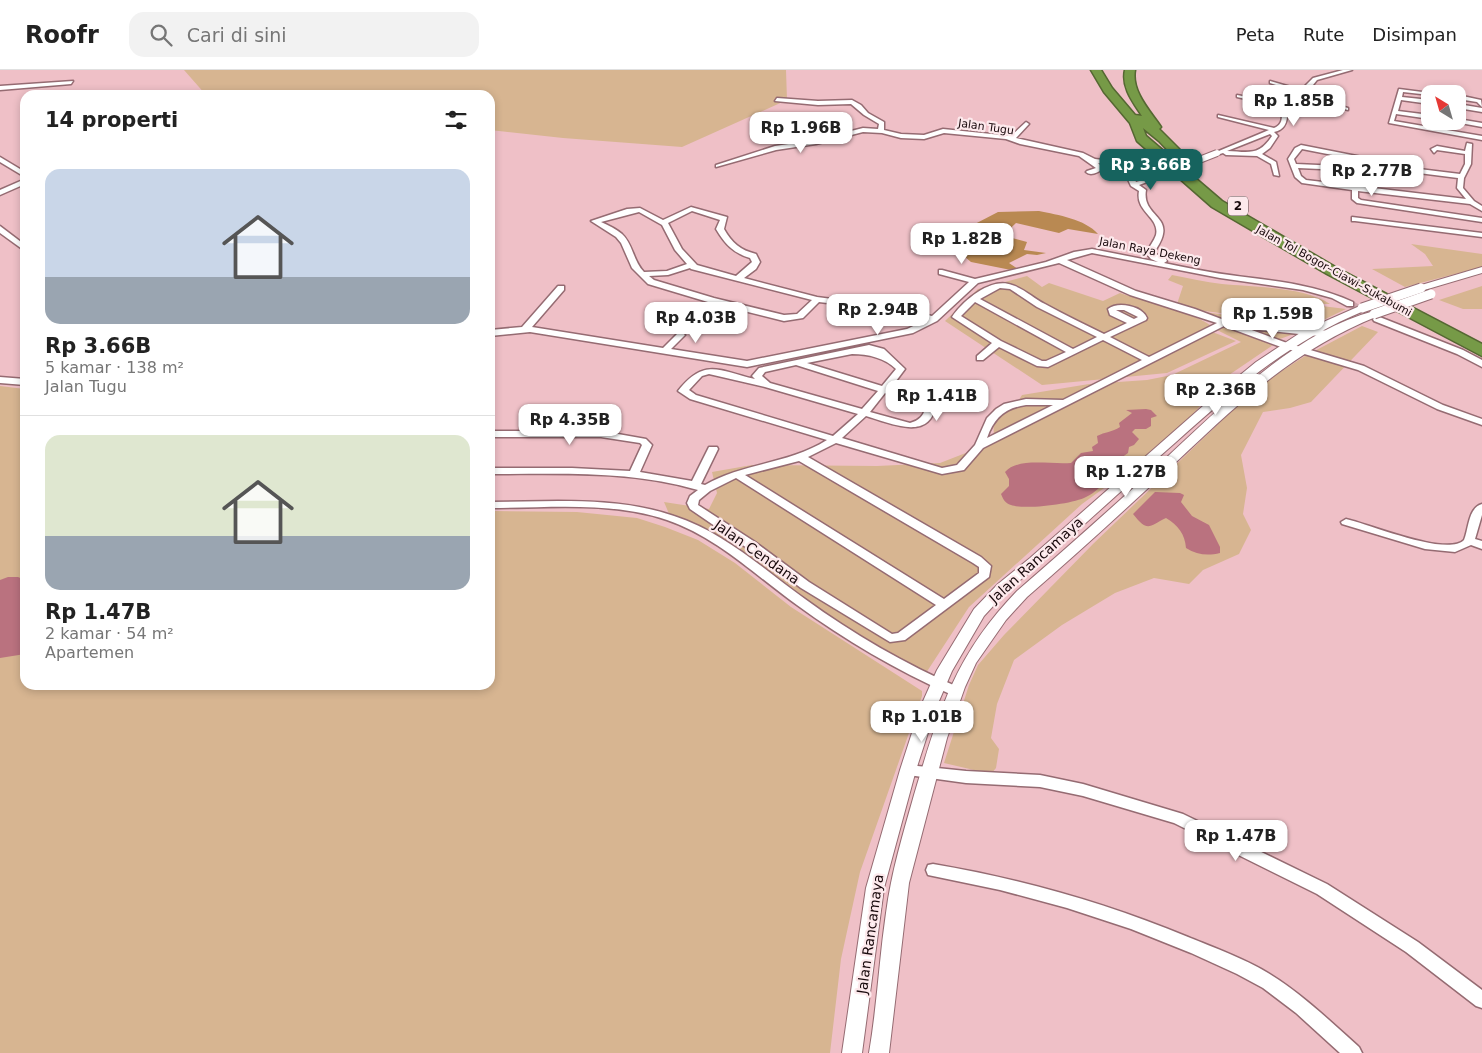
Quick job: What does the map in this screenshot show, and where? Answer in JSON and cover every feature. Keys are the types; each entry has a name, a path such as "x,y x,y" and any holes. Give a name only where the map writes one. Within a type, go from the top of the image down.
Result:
{"highway":[{"name":"Jalan Tol Bogor–Ciawi–Sukabumi","path":"1096,70 1107,90 1120,122 1217,204 1329,264 1482,351"},
{"name":"Jalan Tol Bogor–Ciawi–Sukabumi","path":"1105,70 1107,90 1141,122 1162,138 1191,168 1225,198 1329,264 1482,341"},
{"path":"1130,70 1128,79 1162,138"}],"street":[{"path":"1133,185 1275,131 1284,124 1285,106 1294,96 1320,77 1350,70"},
{"path":"0,88 72,82"},
{"path":"1272,82 1302,92"},
{"path":"1421,92 1402,90 1391,121 1395,124 1482,138"},
{"path":"1239,96 1285,106 1308,108"},
{"path":"1294,96 1346,109"},
{"path":"1398,98 1421,101"},
{"path":"1466,99 1480,103"},
{"path":"777,100 796,102 854,102 866,114 880,121 882,130"},
{"path":"1466,107 1482,110"},
{"path":"1395,111 1421,115"},
{"path":"1220,116 1275,131"},
{"path":"1466,121 1482,124"},
{"path":"1012,138 1026,124"},
{"name":"Jalan Tugu","path":"718,166 775,148 816,142 863,130 882,130 913,137 932,136 943,131 1012,138 1020,142 1051,147 1088,159 1121,164 1130,174 1133,185"},
{"path":"1258,154 1273,142 1275,131"},
{"path":"1469,144 1468,164 1461,176 1459,185 1461,191 1482,209"},
{"path":"1372,161 1301,147 1291,159 1301,181 1355,186 1472,202"},
{"path":"1434,151 1437,148 1468,153"},
{"path":"1218,153 1258,154 1274,163 1277,175"},
{"path":"0,159 20,172"},
{"path":"1072,160 1088,159 1100,168 1097,171 1089,172"},
{"path":"1293,166 1366,168 1360,159"},
{"path":"1403,169 1461,176"},
{"path":"1147,180 1141,197 1142,202 1159,225 1159,235 1150,255 1180,269"},
{"path":"0,193 20,184"},
{"path":"1133,185 1144,190"},
{"path":"1355,186 1355,200 1358,202 1482,220"},
{"path":"664,222 693,209 724,220 720,229 737,252 755,257 756,262 753,267 738,278"},
{"path":"691,265 679,250 664,222 636,210 595,221 619,235 640,274 658,285 784,318 802,316 817,299"},
{"path":"1422,212 1426,228"},
{"path":"1355,219 1482,235"},
{"path":"0,228 6,236 20,246"},
{"name":"Jalan Raya Dekeng","path":"495,332 526,328 747,364 904,333 921,327 934,319 975,281 1092,251 1180,269 1315,289 1333,295 1350,304"},
{"path":"1060,260 1122,289 1236,326 1284,345 1365,370 1429,402 1482,422"},
{"path":"640,274 668,273 691,265 817,299 885,308 934,319"},
{"name":"Jalan Rancamaya","path":"852,1053 875,888 908,770 938,684 964,636 992,598 1220,395 1284,345 1362,308 1482,270"},
{"path":"942,272 975,281"},
{"path":"658,285 668,273"},
{"name":"Jalan Rancamaya","path":"879,1053 901,878 929,773 955,691 977,646 1012,603 1237,398 1284,362 1329,334 1354,322 1376,317 1431,294 1482,280"},
{"path":"1135,324 1103,336 1048,364 1040,364 998,343 956,317 961,310 975,299 994,288 1006,286 1103,336 1150,361"},
{"path":"526,328 561,288"},
{"path":"975,299 1073,352"},
{"path":"1376,317 1460,352 1482,364"},
{"path":"798,363 926,403 930,407 930,412 919,424 910,426 768,384 706,371 699,374 683,391 693,397 835,441 942,471 952,471 960,468 980,446 1223,323"},
{"path":"1236,326 1329,334"},
{"path":"665,351 681,334"},
{"path":"980,358 998,343"},
{"path":"768,384 757,376 760,372 852,351 892,362 901,367 901,371 866,412 835,441 800,457 737,474 706,489 694,498 692,503 694,507 751,545 805,585 886,636 893,638 901,636 985,574 985,566 800,457"},
{"path":"1268,357 1284,362"},
{"path":"0,380 20,382"},
{"path":"980,446 988,424 1003,408 1028,403 1067,403"},
{"path":"495,434 601,434 643,441 647,445 634,474"},
{"path":"695,485 713,449"},
{"path":"495,471 580,471 634,474 695,485 706,489"},
{"path":"737,474 943,604"},
{"name":"Jalan Cendana","path":"495,505 604,506 637,510 673,519 725,545 838,627 883,655 955,691"},
{"path":"1346,522 1438,548 1464,546 1469,541 1474,519 1482,508"},
{"path":"1469,541 1482,545"},
{"path":"908,770 1040,781 1083,790 1184,820 1322,889 1412,947 1482,1000"},
{"path":"933,870 997,883 1109,914 1232,964 1268,982 1353,1053"}],"shaded area":[{"path":"184,70 786,70 787,100 682,147 495,131 495,90 202,90"},
{"path":"1039,211 1079,221 1098,234 1068,229 1059,233 1016,223 996,242 1002,244 1012,238 1027,242 1024,250 1046,253 1037,255 1027,254 1009,263 1018,269 1011,270 971,262 952,246 964,236 971,226 998,212"},
{"path":"1411,244 1482,254 1482,267 1405,287 1372,269 1433,266 1425,254"},
{"path":"1172,275 1222,284 1293,291 1319,298 1330,304 1313,304 1301,310 1283,311 1257,320 1197,310 1177,304 1183,286 1168,280"},
{"path":"1027,276 1042,287 1049,283 1103,301 1120,293 1166,307 1201,320 1210,325 1207,330 1236,341 1167,373 1042,385 945,321 978,289"},
{"path":"1482,286 1482,309 1463,309 1439,300"},
{"path":"1314,305 1346,309 1305,329 1302,334 1291,335 1277,340 1195,311 1228,315 1261,323 1285,312 1307,312"},
{"path":"1222,326 1273,345 1223,379 1172,439 1082,504 969,607 926,673 807,604 772,576 670,516 664,502 709,509 717,493 712,472 752,465 877,466 940,463 994,442 993,409 1015,406 1022,395 1089,384 1147,380 1172,375 1241,342 1213,328"},
{"path":"1362,326 1378,332 1311,402 1290,408 1263,412 1241,455 1247,488 1243,514 1251,530 1239,554 1203,570 1189,584 1154,578 1115,593 1062,625 1014,660 997,704 991,738 999,749 996,768 991,774 944,763 969,685 978,665 1004,635 1093,544 1235,408 1271,378 1305,356"},
{"path":"0,386 20,388 20,690 495,690 495,511 577,512 637,518 698,540 735,563 791,607 922,691 922,696 860,872 841,959 830,1053 0,1053"},
{"path":"1126,410 1151,410 1157,416 1151,418 1151,426 1146,429 1135,429 1132,432 1139,439 1134,445 1129,447 1128,453 1121,458 1103,460 1103,465 1110,477 1089,495 1080,500 1037,507 1011,505 1003,499 1001,494 1009,486 1009,479 1005,472 1011,467 1026,463 1071,463 1081,453 1093,451 1092,447 1098,443 1097,436 1120,427 1119,423 1132,413"},
{"path":"1155,492 1180,493 1184,495 1181,502 1192,516 1209,525 1220,547 1220,553 1203,554 1186,548 1180,530 1166,518 1149,526 1142,524 1133,514"},
{"path":"8,577 20,578 20,655 0,658 0,580"}],"tunnel":[{"path":"1350,304 1377,319"}]}
